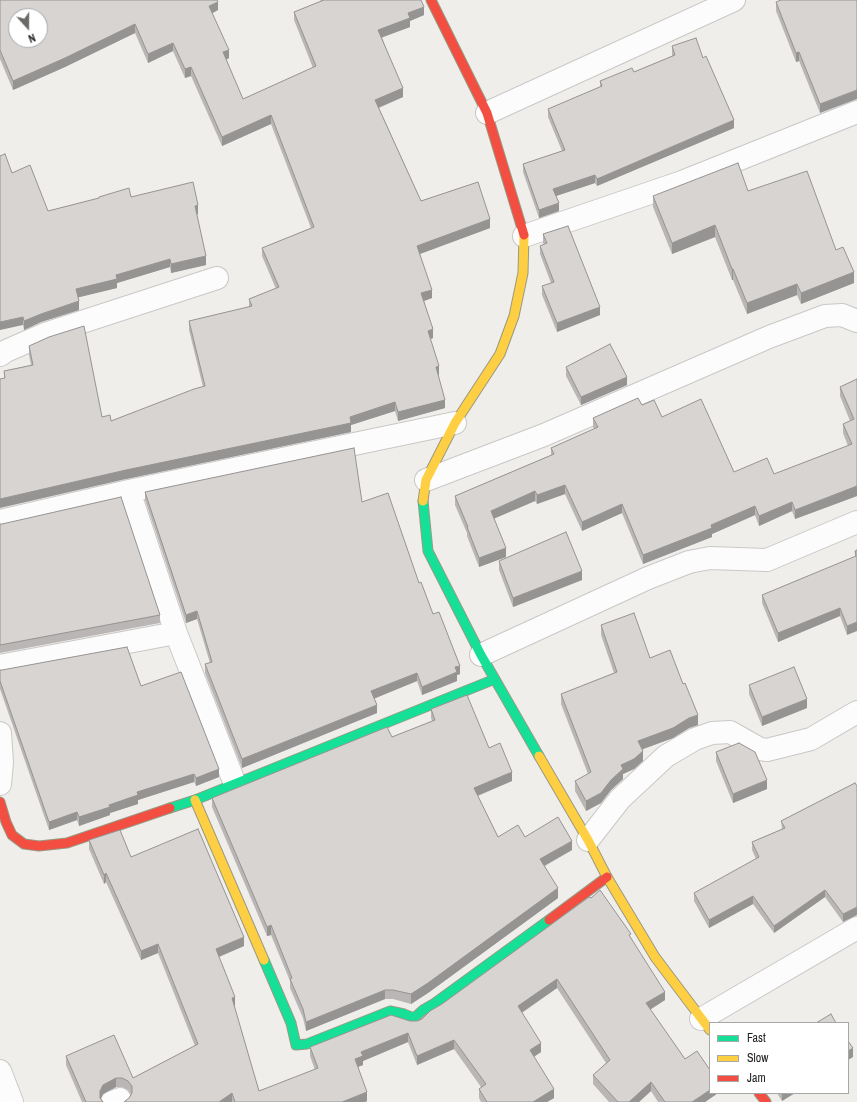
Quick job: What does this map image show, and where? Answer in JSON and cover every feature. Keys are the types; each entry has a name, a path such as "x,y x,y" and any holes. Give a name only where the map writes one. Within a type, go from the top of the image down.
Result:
{"street":[{"path":"430,0 487,113 524,236 523,273 514,316 500,354 455,423 426,480 423,499 428,551 481,656 588,840 607,877 655,957 706,1024"},
{"path":"487,113 734,0"},
{"path":"524,236 682,182 857,112"},
{"path":"0,355 45,334 217,278"},
{"path":"426,480 544,435 769,337 824,316 842,315 857,321"},
{"path":"0,521 455,423"},
{"path":"129,492 176,633 235,784"},
{"path":"481,656 648,578 689,562 710,558 767,560 857,522"},
{"path":"0,666 176,633"},
{"path":"0,802 6,822 12,834 24,844 39,846 67,843 194,800 495,679"},
{"path":"588,840 620,799 666,756 695,739 712,733 730,732 760,749 767,750 811,739 857,712"},
{"path":"0,733 2,762 0,784"},
{"path":"194,800 291,1023 296,1045 307,1044 390,1011 414,1018 607,877"},
{"path":"709,1022 857,928"},
{"path":"0,1071 12,1102"},
{"path":"760,1094 766,1102"}],"building":[{"path":"0,0 217,0 218,2 209,6 229,50 223,52 243,99 316,66 294,12 324,0 421,0 424,7 408,13 410,18 378,30 403,88 375,100 421,201 478,182 490,219 417,246 432,290 421,293 433,329 428,331 439,366 436,367 445,400 398,412 395,402 350,417 351,423 126,470 0,499 0,379 5,378 4,371 33,365 29,346 49,337 84,326 102,417 110,415 111,421 205,386 189,321 252,306 249,299 279,287 262,248 314,227 271,115 222,137 191,67 185,69 173,43 148,54 135,24 13,81 0,50"},
{"path":"781,0 857,0 857,90 820,104 799,52 796,53 776,2"},
{"path":"696,38 703,58 706,56 734,120 597,179 595,175 553,189 559,203 539,210 523,164 565,150 548,109 602,86 600,81 632,68 634,72 675,55 672,46"},
{"path":"5,154 12,173 30,165 48,211 99,198 129,188 131,197 193,182 198,205 195,206 206,256 171,264 170,259 116,275 117,279 76,289 79,301 24,321 23,317 0,322 0,156"},
{"path":"738,163 748,191 807,171 836,250 843,247 854,272 801,293 797,284 747,303 715,225 672,243 653,196"},
{"path":"568,226 600,307 557,323 542,286 554,282 540,246 547,243 543,234"},
{"path":"610,344 627,377 581,397 566,367"},
{"path":"857,379 857,486 795,510 792,502 759,516 755,506 711,525 712,528 643,555 622,504 582,522 565,485 537,495 535,491 491,511 506,548 479,558 455,496 554,454 551,448 598,427 593,418 638,398 642,405 654,400 662,417 701,399 734,472 767,458 774,474 852,444 843,424 854,419 840,387"},
{"path":"354,448 362,502 388,493 419,583 421,582 433,614 439,612 460,666 455,667 457,672 422,687 417,673 371,691 377,705 242,759 205,664 212,662 197,611 186,615 145,492"},
{"path":"121,497 160,615 0,645 0,524"},
{"path":"566,532 582,571 513,598 499,561"},
{"path":"857,550 857,622 847,626 840,608 778,633 762,595 856,556 855,551"},
{"path":"634,613 650,658 670,650 683,684 685,683 698,715 689,718 673,728 638,741 643,751 634,759 621,765 623,769 611,780 601,793 586,801 575,781 591,772 561,694 617,672 601,625"},
{"path":"127,647 141,686 181,672 219,769 196,778 194,774 137,792 138,795 109,805 110,807 79,817 77,812 49,822 0,681 0,670"},
{"path":"794,667 807,699 762,717 749,685"},
{"path":"467,695 489,748 500,743 512,772 474,788 498,837 518,825 525,837 558,817 572,841 540,859 558,888 411,994 393,990 385,990 306,1022 303,1009 290,979 292,978 271,925 267,927 212,798 387,727 392,737 435,720 431,709"},
{"path":"739,743 755,752 767,780 733,794 716,752"},
{"path":"855,783 857,786 857,907 843,914 825,890 774,926 753,896 709,920 694,893 759,857 752,842 785,828 781,821"},
{"path":"198,829 244,937 216,949 235,997 232,998 259,1091 318,1068 310,1047 391,1015 410,1021 422,1019 430,1011 442,1004 589,897 591,898 600,890 631,934 629,935 665,992 646,1003 685,1059 697,1051 709,1069 709,1091 692,1102 665,1102 651,1082 629,1102 618,1102 593,1075 610,1060 557,979 518,1006 541,1043 530,1050 554,1089 533,1102 487,1102 479,1089 486,1084 454,1040 417,1056 408,1033 361,1052 363,1056 355,1059 367,1092 342,1102 235,1102 232,1093 219,1102 124,1102 132,1093 132,1086 128,1081 122,1078 116,1078 103,1085 100,1091 100,1098 103,1102 86,1102 66,1056 114,1035 133,1078 198,1044 158,944 141,951 106,873 104,875 89,840 120,830 131,857"},
{"path":"831,1014 835,1022 818,1022"},
{"path":"849,1042 853,1048 849,1050"}],"traffic: fast":[{"path":"423,501 428,551 481,655 539,756"},
{"path":"170,808 195,800 495,679"},
{"path":"264,960 291,1023 296,1045 307,1044 390,1011 414,1018 549,920"}],"traffic: slow":[{"path":"423,501 426,480 455,423 500,354 514,316 523,273 524,235"},
{"path":"539,756 588,840 607,877 655,957 709,1029"},
{"path":"195,800 264,960"}],"traffic: jam":[{"path":"431,0 487,113 524,235"},
{"path":"0,802 12,835 24,844 39,846 67,843 170,808"},
{"path":"549,920 607,877"},
{"path":"760,1094 766,1102"}]}
